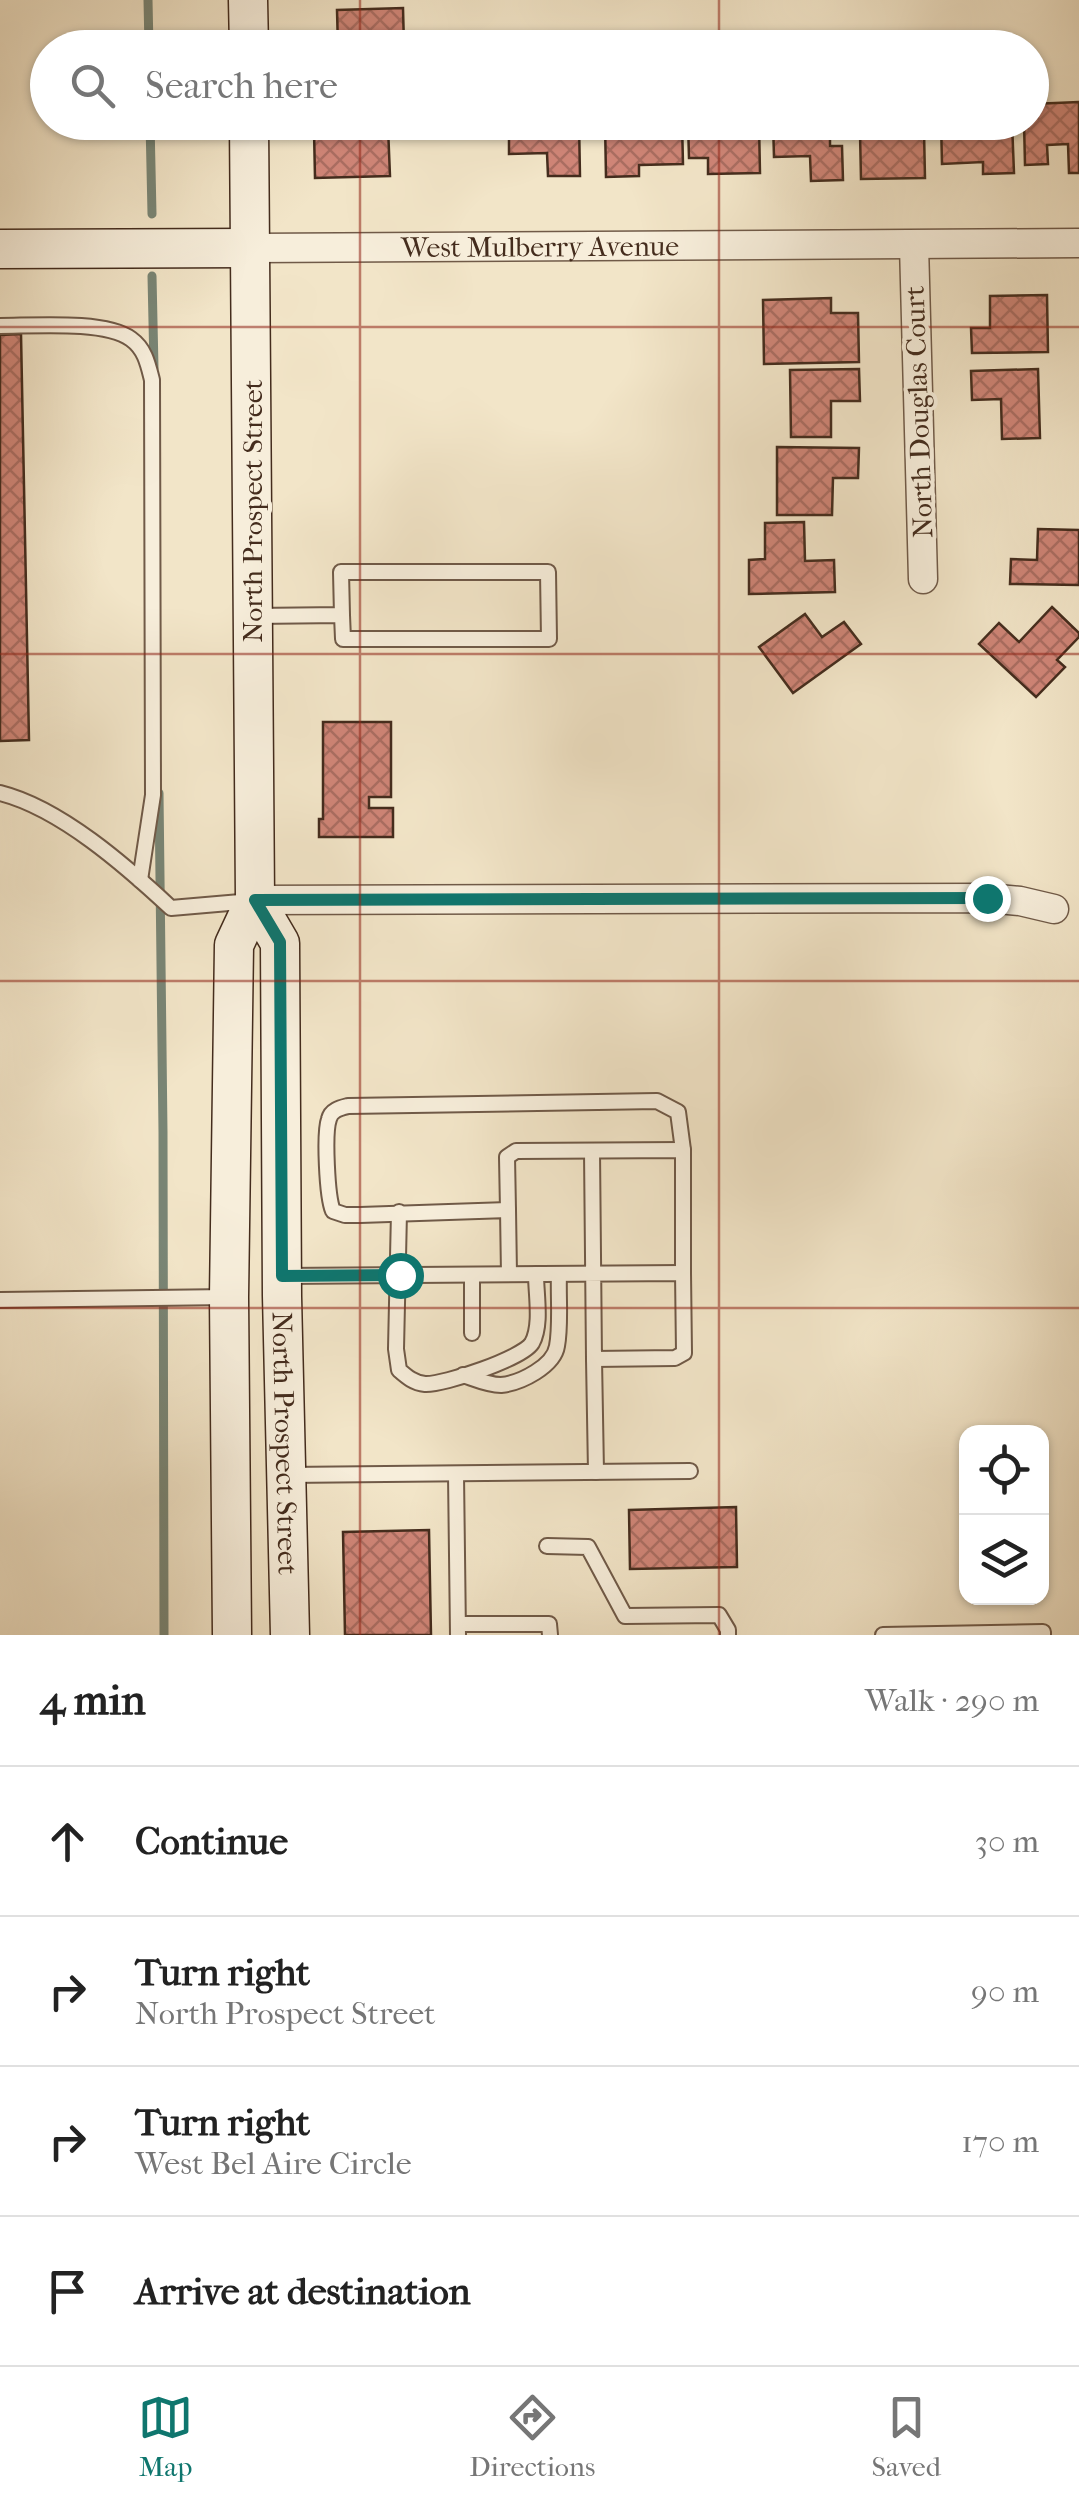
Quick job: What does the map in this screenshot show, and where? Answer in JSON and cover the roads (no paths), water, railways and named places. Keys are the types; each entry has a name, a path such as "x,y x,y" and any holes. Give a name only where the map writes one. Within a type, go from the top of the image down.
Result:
{"street":[{"path":"248,0 249,30"},
{"name":"North Prospect Street","path":"232,1635 229,1297 234,945 255,900 249,140"},
{"name":"West Mulberry Avenue","path":"0,249 1079,243"},
{"name":"North Douglas Court","path":"914,245 923,579"},
{"path":"255,900 987,898 1054,909"},
{"name":"North Prospect Street","path":"255,900 280,942 290,1635"},
{"path":"229,1297 282,1286"}],"lane":[{"path":"0,326 112,330 132,340 145,355 152,380 153,795 140,880"},
{"path":"341,572 548,572 549,639 343,640 342,615 341,572"},
{"path":"253,616 342,615"},
{"path":"0,793 21,798 62,821 171,908 255,900"},
{"path":"508,1210 345,1215 333,1211 328,1200 328,1119 336,1109 348,1106 657,1101 678,1112 682,1150 684,1353 675,1358 594,1359"},
{"path":"509,1274 507,1157 516,1151 682,1150"},
{"path":"592,1151 596,1472"},
{"path":"400,1212 396,1338 399,1370 410,1380 424,1384 439,1382 488,1368 527,1351 535,1338 536,1274"},
{"path":"282,1286 400,1275 683,1273"},
{"path":"462,1374 503,1385 526,1377 551,1360 558,1348 558,1274"},
{"path":"472,1275 472,1333"},
{"path":"0,1300 229,1297"},
{"path":"286,1476 690,1471"},
{"path":"456,1474 458,1630 550,1624 550,1635"},
{"path":"547,1546 588,1547 625,1616 719,1614 728,1635"},
{"path":"882,1635 1042,1635"}],"waterway":[{"path":"148,0 149,30"},
{"path":"150,140 152,214"},
{"path":"152,276 154,368"},
{"path":"159,793 164,1635"}]}
